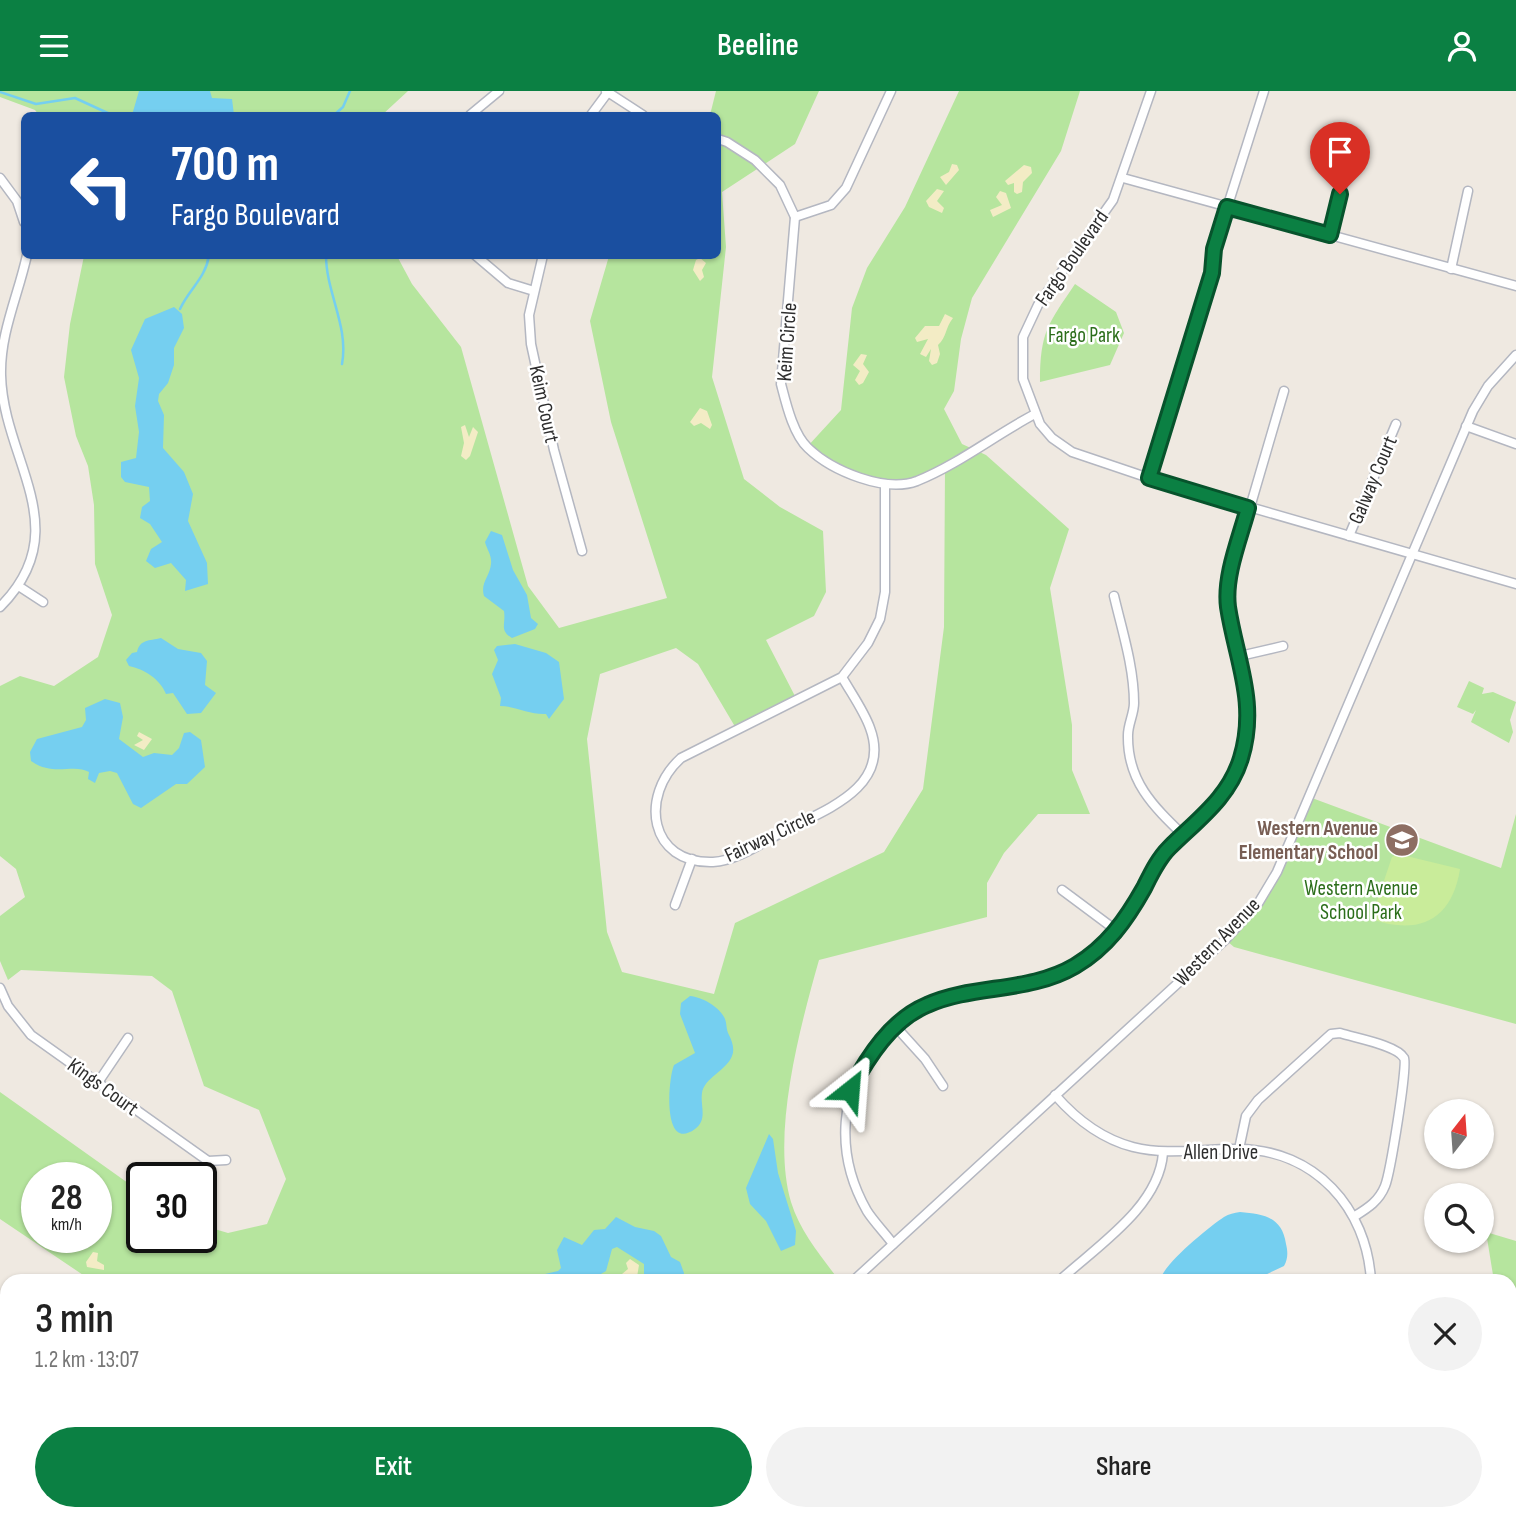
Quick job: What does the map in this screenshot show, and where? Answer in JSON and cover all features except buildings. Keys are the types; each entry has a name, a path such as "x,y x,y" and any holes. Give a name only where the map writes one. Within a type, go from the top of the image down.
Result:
{"street":[{"path":"474,112 499,91"},
{"path":"721,140 764,169 780,185 795,217 831,205 846,188 891,91"},
{"name":"Fargo Boulevard","path":"1150,91 1123,178 1095,229 1030,320 1023,337 1022,368 1035,414 1052,438 1072,452 1149,478 1516,584"},
{"path":"1149,478 1212,273 1214,249 1264,91"},
{"path":"593,112 607,92 638,112"},
{"path":"1330,235 1346,173 1353,159"},
{"path":"0,178 21,199"},
{"path":"1123,178 1516,286"},
{"path":"1451,269 1468,191"},
{"name":"Keim Circle","path":"795,217 780,384 788,409 807,447 850,475 885,484 914,482 939,471 1035,414"},
{"path":"0,607 20,587 32,555 36,519 30,484 6,416 2,353 26,259"},
{"path":"480,259 508,283 534,291"},
{"name":"Keim Court","path":"542,259 529,314 531,344 554,450 582,551"},
{"name":"Western Avenue","path":"861,1274 1225,940 1259,902 1277,872 1466,426 1488,386 1516,355"},
{"path":"893,1244 867,1211 851,1174 843,1133 850,1090 869,1054 896,1027 926,1005 1018,987 1056,976 1093,954 1117,932 1168,849 1221,799 1241,759 1248,717 1247,685 1228,604 1230,576 1284,391"},
{"name":"Galway Court","path":"1349,536 1396,424"},
{"path":"1466,426 1516,444"},
{"path":"675,905 692,859 668,847 655,821 656,795 666,772 681,758 842,677 868,643 880,619 885,592 885,484"},
{"path":"20,587 43,602"},
{"path":"1114,596 1134,704 1128,733 1130,767 1146,798 1184,836"},
{"path":"1240,656 1283,646"},
{"name":"Fairway Circle","path":"692,859 714,862 738,854 850,797 867,778 873,752 871,729 842,677"},
{"path":"1062,890 1117,932"},
{"name":"Kings Court","path":"0,988 8,1006 31,1035 208,1161 226,1160"},
{"path":"896,1027 943,1086"},
{"path":"1240,1149 1246,1116 1252,1108 1331,1034 1340,1033 1396,1050 1404,1058 1407,1070 1399,1100 1391,1168 1385,1188 1373,1206 1355,1216"},
{"path":"97,1084 128,1038"},
{"name":"Allen Drive","path":"1055,1095 1077,1118 1102,1135 1132,1147 1163,1153 1240,1149 1263,1151 1292,1160 1321,1176 1342,1197 1355,1216 1368,1250 1370,1274"},
{"path":"1067,1274 1144,1203 1160,1175 1163,1153"}],"green space":[{"path":"0,91 408,91 385,112 37,112 0,97"},
{"path":"716,91 819,91 795,144 722,192 726,247 712,377 744,479 780,507 823,531 826,592 814,616 766,640 797,700 737,730 698,664 676,648 600,674 587,739 607,932 622,972 714,994 735,923 884,852 923,789 944,627 945,468 905,482 873,481 858,477 807,447 841,410 852,308 867,268 905,207 959,91 1080,91 1061,151 972,298 961,339 954,391 944,409 962,444 986,455 1069,529 1050,588 1072,725 1072,770 1090,814 1038,814 1004,853 987,883 987,917 819,960 790,1081 784,1145 791,1202 811,1242 834,1274 82,1274 50,1253 112,1253 112,1172 126,1182 126,1253 217,1253 217,1230 228,1233 267,1224 286,1179 259,1110 204,1086 172,991 152,976 21,970 8,980 0,961 0,916 25,897 16,869 0,856 0,686 20,676 54,686 98,657 112,615 95,564 94,505 88,466 76,436 64,377 70,324 83,259 399,259 412,284 461,347 528,586 559,628 667,598 611,422 590,321 608,259 721,259 721,112 711,112"},
{"name":"Fargo Park","path":"1075,284 1116,312 1124,333 1110,365 1040,382 1047,329"},
{"path":"1469,681 1484,688 1482,694 1493,692 1516,702 1510,720 1513,732 1509,743 1471,722 1476,710 1473,714 1457,707"},
{"name":"Western Avenue School Park","path":"1312,798 1501,868 1516,814 1516,1024 1234,947 1228,942 1261,906"},
{"path":"1398,854 1460,869 1456,886 1441,912 1418,924 1404,926 1371,919 1392,857"},
{"path":"0,1092 98,1162 21,1162 21,1233 0,1219"},
{"path":"1494,1234 1516,1241 1516,1274 1493,1274 1489,1253 1494,1253"}],"sand":[{"path":"952,164 957,165 959,170 946,185 940,177 949,172"},
{"path":"1024,165 1031,167 1032,173 1023,182 1022,192 1017,194 1014,192 1014,183 1008,185 1005,181"},
{"path":"937,189 944,191 937,201 944,208 942,213 929,207 926,201"},
{"path":"1000,191 1006,193 1011,208 993,217 990,210 1002,205 996,197"},
{"path":"701,259 706,263 702,270 704,277 700,281 693,270 696,260"},
{"path":"945,314 953,318 938,345 940,354 937,363 932,365 929,361 931,349 926,357 920,354 928,339 917,342 915,338 925,326 939,326"},
{"path":"861,354 867,355 863,364 869,372 859,385 855,380 860,371 853,365"},
{"path":"700,408 707,411 712,425 710,429 701,423 694,426 690,422"},
{"path":"465,425 469,437 473,427 478,432 470,456 466,460 461,456 464,443 461,427"},
{"path":"139,732 152,739 144,750 134,745 143,740 137,736"},
{"path":"92,1253 98,1253 97,1261 104,1265 104,1270 87,1267 86,1262"},
{"path":"630,1259 639,1265 638,1274 622,1274 628,1269 626,1263"}],"water":[{"path":"139,91 210,91 212,98 232,99 234,112 133,112"},
{"path":"174,307 182,314 184,328 174,348 174,365 168,383 159,394 158,401 164,415 163,448 184,472 193,494 188,521 207,563 208,584 185,591 186,580 171,563 155,568 146,561 151,549 162,542 150,524 140,518 142,507 150,501 149,487 125,482 121,477 121,462 136,458 139,432 135,406 139,378 131,350 145,319"},
{"path":"491,531 502,535 513,570 527,595 531,618 538,624 535,629 512,638 504,630 504,611 484,596 483,587 491,561 485,542"},
{"path":"161,638 178,649 201,653 207,661 205,685 216,693 201,713 187,714 173,693 166,694 151,675 129,666 126,660 132,653 137,652 140,645"},
{"path":"515,644 546,653 559,662 564,699 549,719 546,714 500,706 501,698 492,674 498,660 494,650 497,646"},
{"path":"105,699 120,703 123,717 119,739 143,757 154,753 172,755 179,748 184,733 190,732 201,740 205,767 187,784 176,784 141,808 133,804 117,773 99,773 95,783 88,779 89,772 47,768 31,761 30,752 37,739 82,727 86,720 85,708"},
{"path":"690,996 710,1003 723,1015 733,1051 729,1061 704,1088 699,1125 684,1134 677,1131 672,1123 669,1098 674,1065 695,1053 680,1014 681,1003"},
{"path":"769,1134 773,1139 778,1173 796,1231 795,1245 781,1251 766,1221 750,1204 746,1188"},
{"path":"1232,1214 1257,1214 1276,1223 1284,1235 1287,1250 1284,1266 1267,1274 1162,1274 1198,1237"},
{"path":"616,1217 635,1227 654,1231 661,1236 671,1257 680,1262 684,1274 644,1274 644,1264 617,1247 612,1249 606,1271 601,1274 545,1274 561,1268 557,1250 564,1237 582,1245 594,1230 605,1229"}],"waterway":[{"path":"337,112 343,107 350,91"},
{"path":"0,92 36,104 75,98 105,112"},
{"path":"180,309 201,277 208,259"},
{"path":"326,259 329,283 342,336 342,364"}],"place":[{"name":"Western Avenue Elementary School","path":"1402,840"}],"route":[{"path":"850,1090 869,1054 896,1027 926,1005 968,994 1040,982 1076,966 1093,954 1117,932 1168,849 1221,799 1241,759 1248,717 1247,685 1228,604 1230,576 1248,508 1149,478 1212,273 1214,249 1227,207 1330,235 1340,194"}]}
